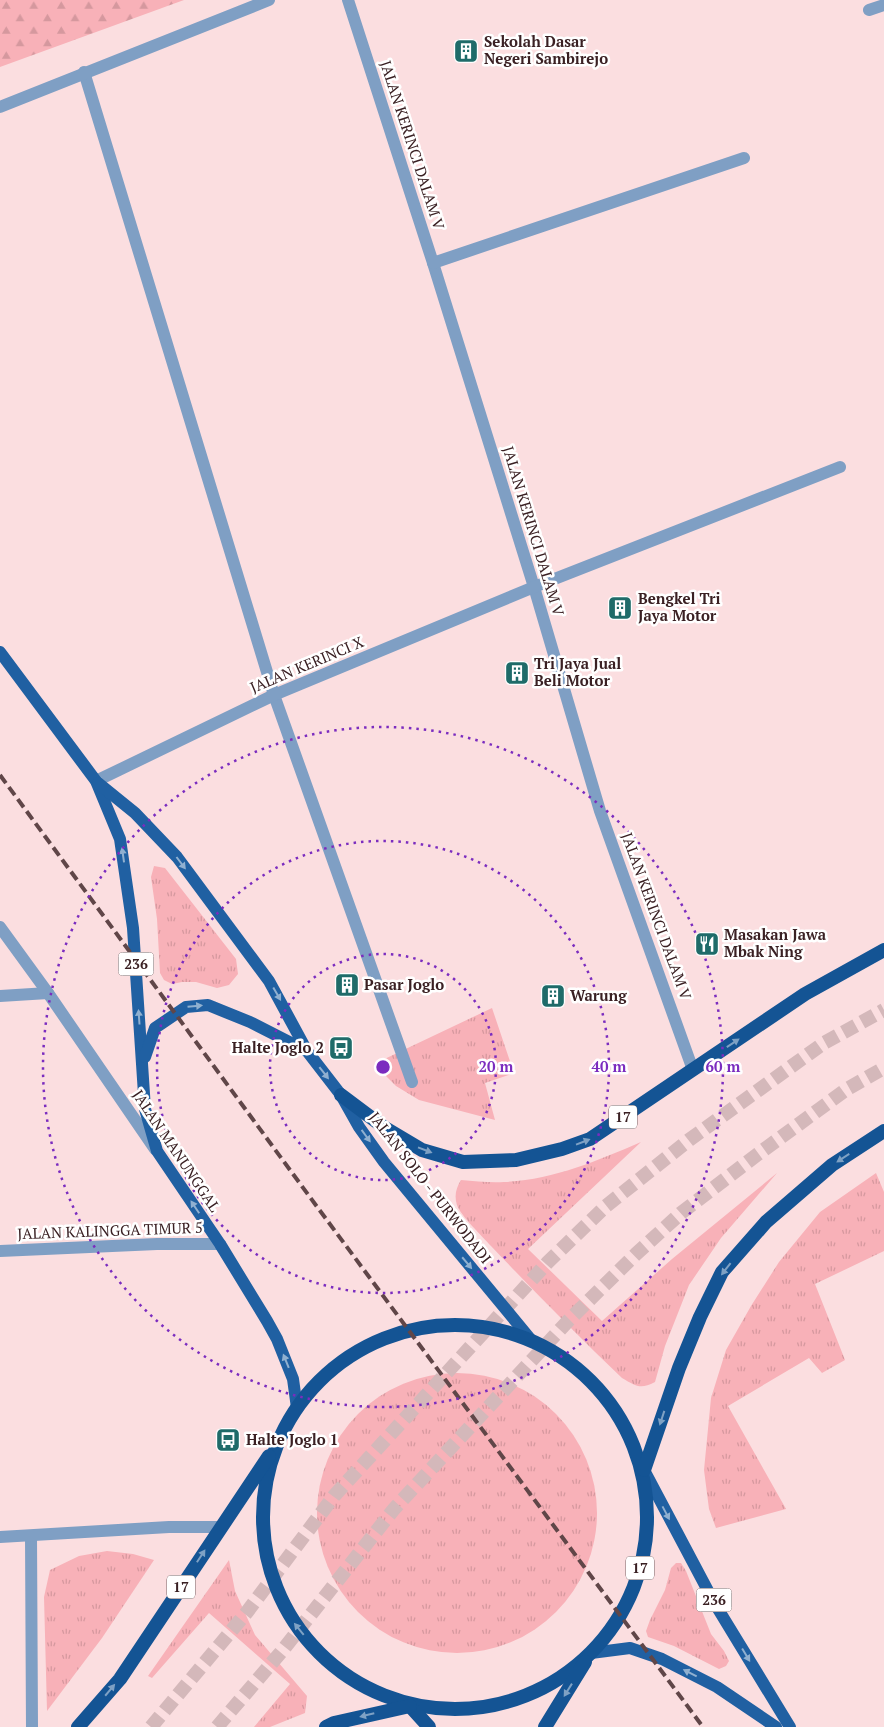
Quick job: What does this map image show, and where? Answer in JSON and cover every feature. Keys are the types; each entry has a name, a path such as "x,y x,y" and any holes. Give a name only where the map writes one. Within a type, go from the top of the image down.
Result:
{"highway":[{"name":"17","path":"341,1095 385,1128 422,1150 464,1162 516,1160 562,1149 590,1139 805,994 884,950"},
{"name":"17","path":"644,1470 679,1368 700,1317 722,1272 766,1222 832,1165 884,1131"},
{"name":"17","path":"78,1727 120,1679 278,1442 297,1408 321,1380 351,1356 385,1338 422,1328 459,1325 496,1329 532,1341 565,1358 593,1382 617,1412 634,1444 644,1470 648,1518 644,1555 633,1590 614,1623 591,1653 562,1676 528,1694 492,1704 455,1709 410,1706 334,1723 326,1727"},
{"name":"17","path":"278,1442 266,1478 263,1515 266,1553 276,1590 294,1622 318,1652 347,1676 380,1694 410,1706"},
{"path":"544,1727 591,1653"},
{"path":"410,1706 429,1727"}],"main road":[{"name":"JALAN SOLO - PURWODADI","path":"0,652 96,781 135,813 177,856 269,981 307,1051 341,1095 359,1127 384,1162 532,1341"},
{"name":"JALAN SOLO - PURWODADI","path":"96,781 120,839 133,928 145,1109 157,1151"},
{"name":"JALAN SOLO - PURWODADI","path":"142,1064 155,1028 186,1007 208,1005 250,1022 307,1051"},
{"name":"JALAN MANUNGGAL","path":"157,1151 220,1244 277,1339 293,1378 297,1408"},
{"name":"236","path":"644,1470 716,1604 790,1727"},
{"path":"591,1653 630,1648 662,1658 717,1687 776,1727"}],"street":[{"path":"0,107 269,0"},
{"name":"JALAN KERINCI DALAM V","path":"348,0 433,263 534,587 600,812 694,1070"},
{"path":"870,10 884,5"},
{"path":"84,72 274,695 412,1082"},
{"path":"433,263 744,158"},
{"name":"JALAN KERINCI X","path":"96,781 274,695 534,587 840,467"},
{"name":"JALAN MANUNGGAL","path":"0,927 157,1151"},
{"path":"0,996 48,994"},
{"name":"JALAN KALINGGA TIMUR 5","path":"0,1251 158,1244 220,1244"},
{"path":"0,1537 169,1526 220,1527"},
{"path":"31,1536 32,1727"}],"green space":[{"path":"0,0 184,0 0,67"},
{"path":"154,866 165,868 236,959 238,974 229,985 217,988 196,982 172,984 164,980 160,973 157,919 151,877"},
{"path":"492,1008 514,1073 485,1083 495,1120 419,1100 396,1086 374,1064"},
{"path":"641,1142 528,1249 602,1321 672,1259 777,1173 721,1238 689,1285 665,1346 655,1382 645,1386 635,1385 622,1378 523,1280 467,1220 456,1202 457,1189 461,1180 499,1182 539,1178 591,1162"},
{"path":"876,1173 884,1192 884,1251 815,1284 845,1360 822,1373 809,1358 728,1406 786,1509 716,1528 709,1509 704,1470 711,1398 726,1350 779,1262 820,1212"},
{"path":"457,1373 484,1376 511,1384 535,1397 556,1414 573,1435 586,1459 594,1486 597,1513 594,1540 586,1567 573,1591 556,1612 535,1629 511,1642 484,1650 457,1653 430,1650 403,1642 379,1629 358,1612 341,1591 328,1567 320,1540 317,1513 320,1486 328,1459 341,1435 358,1414 379,1397 403,1384 430,1376"},
{"path":"107,1551 133,1554 154,1560 102,1638 47,1711 44,1597 50,1570 79,1556"},
{"path":"229,1560 235,1591 255,1635 307,1696 305,1713 270,1727 254,1727 290,1684 209,1613 152,1678 148,1676"},
{"path":"676,1563 681,1563 686,1571 711,1634 729,1661 726,1666 719,1669 674,1646 648,1637 646,1631 650,1620 665,1590 671,1568"}],"tunnel":[{"path":"151,1727 247,1612 334,1496 548,1262 606,1206 689,1140 824,1043 884,1010"},
{"path":"217,1727 282,1651 394,1509 569,1320 681,1213 847,1089 884,1068"}],"railway":[{"path":"0,775 703,1727"}],"place":[{"name":"Sekolah Dasar Negeri Sambirejo","path":"466,51"},
{"name":"Bengkel Tri Jaya Motor","path":"620,608"},
{"name":"Tri Jaya Jual Beli Motor","path":"517,673"},
{"name":"Masakan Jawa Mbak Ning","path":"707,944"},
{"name":"Pasar Joglo","path":"347,985"},
{"name":"Warung","path":"553,996"},
{"name":"Halte Joglo 2","path":"341,1048"},
{"name":"Halte Joglo 1","path":"228,1440"}]}
